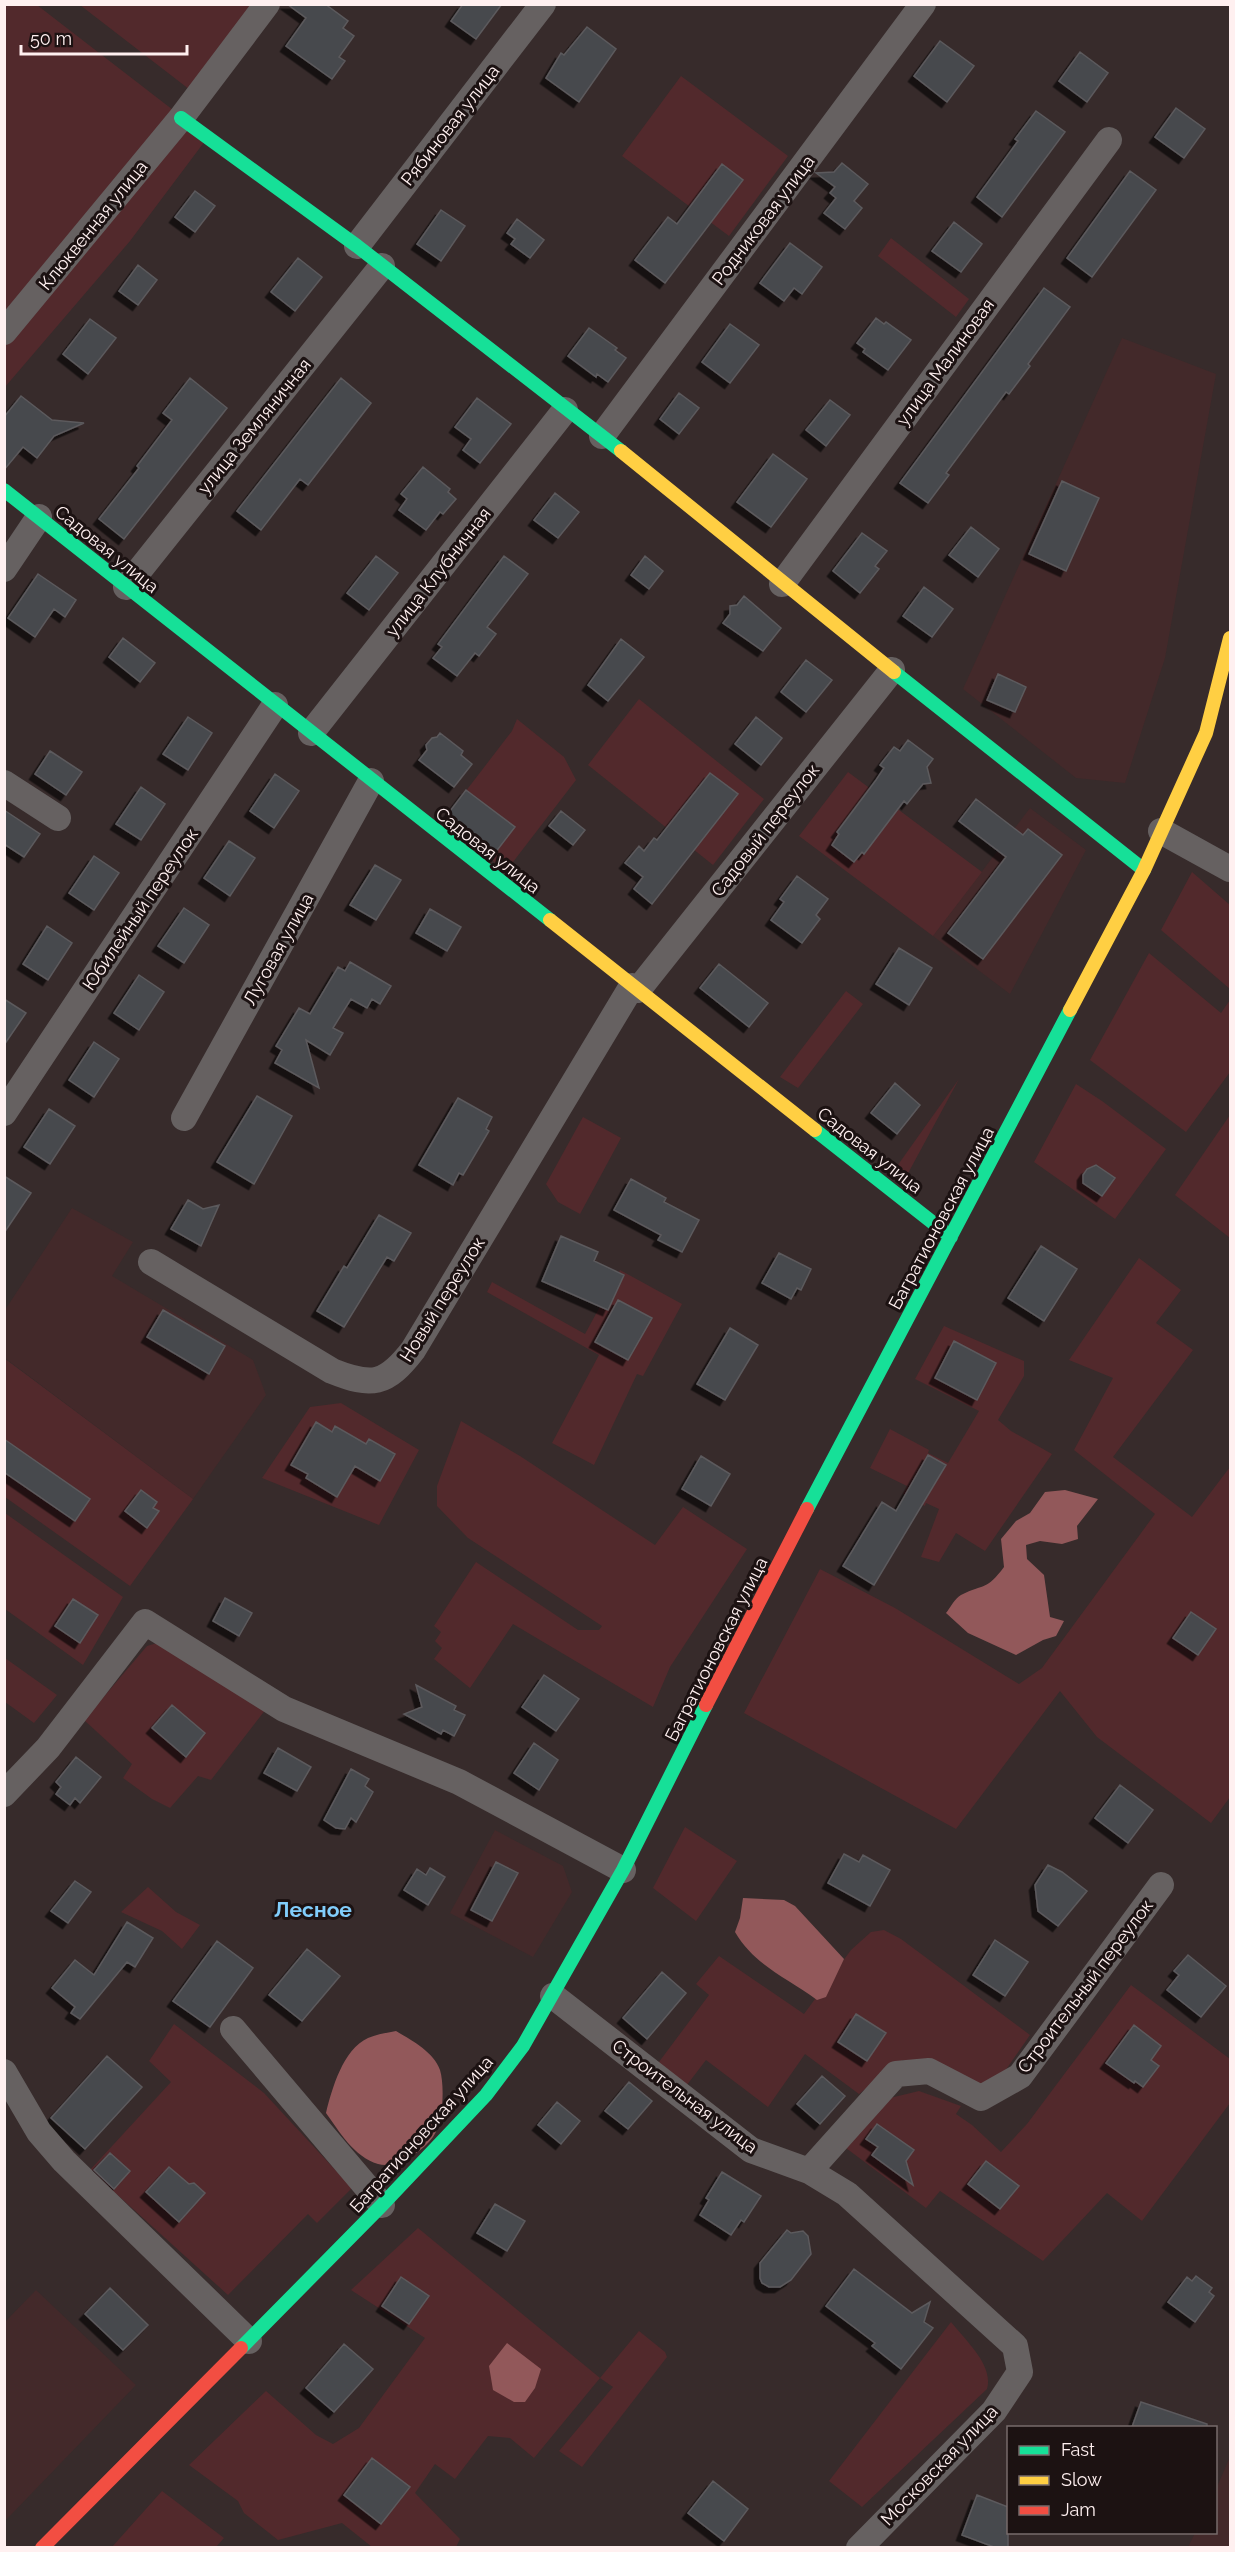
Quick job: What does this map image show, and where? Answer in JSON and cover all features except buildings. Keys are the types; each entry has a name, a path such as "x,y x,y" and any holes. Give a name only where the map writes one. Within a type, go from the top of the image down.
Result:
{"street":[{"name":"Клюквенная улица","path":"4,333 181,118 267,4"},
{"name":"Рябиновая улица","path":"357,246 543,4"},
{"name":"Родниковая улица","path":"602,436 923,4"},
{"path":"181,118 357,246 565,410 602,436 782,584 1144,870"},
{"name":"улица Малиновая","path":"782,584 1109,140"},
{"name":"улица Земляничная","path":"126,587 382,266"},
{"name":"улица Клубничная","path":"311,733 565,410"},
{"name":"Садовая улица","path":"4,490 951,1237"},
{"path":"4,569 39,517"},
{"name":"Багратионовская улица","path":"42,2547 382,2205 486,2095 523,2046 623,1870 740,1639 1144,870 1206,733 1230,638"},
{"name":"Садовый переулок","path":"635,988 892,670"},
{"name":"Юбилейный переулок","path":"4,1113 275,705"},
{"name":"Луговая улица","path":"184,1118 371,781"},
{"path":"4,783 58,818"},
{"path":"1161,831 1230,869"},
{"name":"Новый переулок","path":"151,1262 332,1371 353,1379 372,1382 386,1378 400,1367 413,1350 635,988"},
{"path":"4,1794 48,1748 145,1622 284,1709 459,1782 623,1870"},
{"name":"Строительный переулок","path":"809,2171 896,2074 929,2071 981,2098 1020,2076 1161,1885"},
{"name":"Строительная улица","path":"553,1996 752,2150 809,2171 847,2194 1015,2346"},
{"path":"233,2029 382,2205"},
{"path":"4,2072 39,2132 64,2161 249,2341"},
{"name":"Московская улица","path":"859,2547 994,2411 1020,2372 1015,2346"}],"shaded area":[{"path":"5,5 37,5 208,137 130,241 5,387"},
{"path":"80,5 281,5 207,103"},
{"path":"681,76 788,156 729,236 622,156"},
{"path":"891,238 969,299 956,317 878,256"},
{"path":"1122,338 1216,374 1165,658 1125,783 1076,778 963,689"},
{"path":"639,699 764,799 713,865 588,765"},
{"path":"517,719 564,757 576,780 506,871 442,822 512,731"},
{"path":"848,772 982,872 933,936 799,836"},
{"path":"1030,808 1086,850 1010,994 933,936"},
{"path":"1192,872 1230,905 1230,989 1161,930"},
{"path":"1149,953 1221,1013 1230,1000 1230,1072 1186,1132 1090,1060"},
{"path":"846,991 863,1004 798,1088 780,1077"},
{"path":"959,1079 906,1177 895,1169"},
{"path":"1076,1084 1166,1149 1115,1219 1034,1162"},
{"path":"1230,1115 1230,1238 1175,1195"},
{"path":"583,1117 621,1138 580,1214 558,1202 546,1184"},
{"path":"72,1208 133,1242 112,1276 253,1360 266,1395 193,1499 5,1358 5,1310"},
{"path":"1139,1258 1181,1290 1156,1323 1193,1350 1113,1457 1192,1517 1230,1467 1230,1797 1211,1823 1097,1737 1060,1691 956,1829 744,1713 820,1569 895,1608 1019,1684 1042,1668 1155,1514 1074,1450 1113,1378 1069,1360"},
{"path":"620,1270 682,1304 643,1376 637,1374 594,1465 552,1443 599,1355 487,1292 492,1282 585,1334"},
{"path":"944,1326 1024,1361 1024,1376 998,1420 1011,1431 1052,1454 985,1551 956,1533 939,1562 921,1557 939,1509 926,1503 925,1506 903,1494 907,1486 870,1468 890,1429 948,1463 979,1411 915,1379"},
{"path":"4,1358 193,1499 130,1586 5,1497"},
{"path":"341,1403 419,1450 379,1525 262,1478 310,1407"},
{"path":"461,1421 520,1456 655,1545 683,1507 747,1549 670,1667 653,1707 513,1624 470,1688 434,1659 442,1648 435,1641 441,1632 434,1626 476,1562 578,1630 599,1630 602,1626 468,1538 437,1506 437,1486"},
{"path":"1065,1490 1098,1499 1077,1526 1078,1539 1062,1544 1040,1541 1026,1545 1027,1559 1044,1575 1050,1617 1064,1621 1056,1636 1043,1640 1016,1655 968,1633 946,1613 959,1596 985,1586 998,1575 1004,1567 1001,1539 1016,1521 1030,1513 1045,1492"},
{"path":"5,1513 123,1597 83,1665 5,1609"},
{"path":"164,1641 266,1709 211,1780 198,1776 170,1808 152,1799 123,1778 132,1764 84,1720 147,1646"},
{"path":"5,1658 57,1695 34,1723 5,1702"},
{"path":"685,1827 737,1861 696,1921 653,1888"},
{"path":"495,1830 563,1866 572,1892 533,1957 450,1913"},
{"path":"148,1887 176,1912 200,1925 182,1949 162,1931 121,1912"},
{"path":"743,1898 784,1900 795,1906 844,1959 826,1997 817,2000 772,1970 743,1944 735,1932"},
{"path":"884,1930 901,1939 1030,2035 994,2087 979,2085 903,2060 859,2094 805,2054 768,2107 706,2060 680,2094 653,2070 709,1995 696,1984 719,1956 804,2014 851,1950 871,1932"},
{"path":"1131,1985 1230,2059 1230,2103 1142,2221 1107,2193 1043,2261 940,2191 926,2208 842,2145 890,2098 919,2091 961,2106 956,2114 972,2125 1001,2152 1027,2124"},
{"path":"174,2024 264,2093 352,2188 317,2223 308,2214 228,2295 90,2170 171,2082 149,2061"},
{"path":"396,2031 421,2047 433,2058 442,2077 443,2095 439,2123 433,2137 409,2158 385,2165 369,2161 354,2150 326,2113 340,2071 352,2051 368,2038"},
{"path":"418,2228 600,2378 534,2458 510,2438 488,2436 455,2479 435,2464 415,2493 460,2539 456,2547 372,2547 342,2523 278,2540 244,2513 238,2501 189,2465 266,2391 316,2435 333,2444 359,2428 425,2338 351,2290"},
{"path":"36,2290 136,2385 5,2521 5,2322"},
{"path":"951,2322 982,2362 988,2380 987,2389 862,2507 829,2481"},
{"path":"639,2331 665,2352 667,2357 582,2467 559,2451 613,2387 600,2378"},
{"path":"507,2343 541,2369 535,2388 525,2402 514,2402 493,2390 489,2366"},
{"path":"1230,2457 1230,2547 1188,2547 1194,2534 1217,2534 1217,2487"},
{"path":"162,2491 224,2538 216,2547 112,2547"}],"traffic: fast":[{"path":"181,118 357,246 621,451"},
{"path":"4,490 550,920"},
{"path":"894,672 1144,870"},
{"path":"807,1509 1070,1010"},
{"path":"815,1130 951,1237"},
{"path":"241,2348 382,2205 486,2095 523,2046 623,1870 706,1705"}],"traffic: slow":[{"path":"621,451 894,672"},
{"path":"1070,1010 1144,870 1206,733 1230,638"},
{"path":"550,920 815,1130"}],"traffic: jam":[{"path":"706,1705 807,1509"},
{"path":"42,2548 241,2348"}],"district":[{"name":"Лесное","path":"313,1909"}]}
